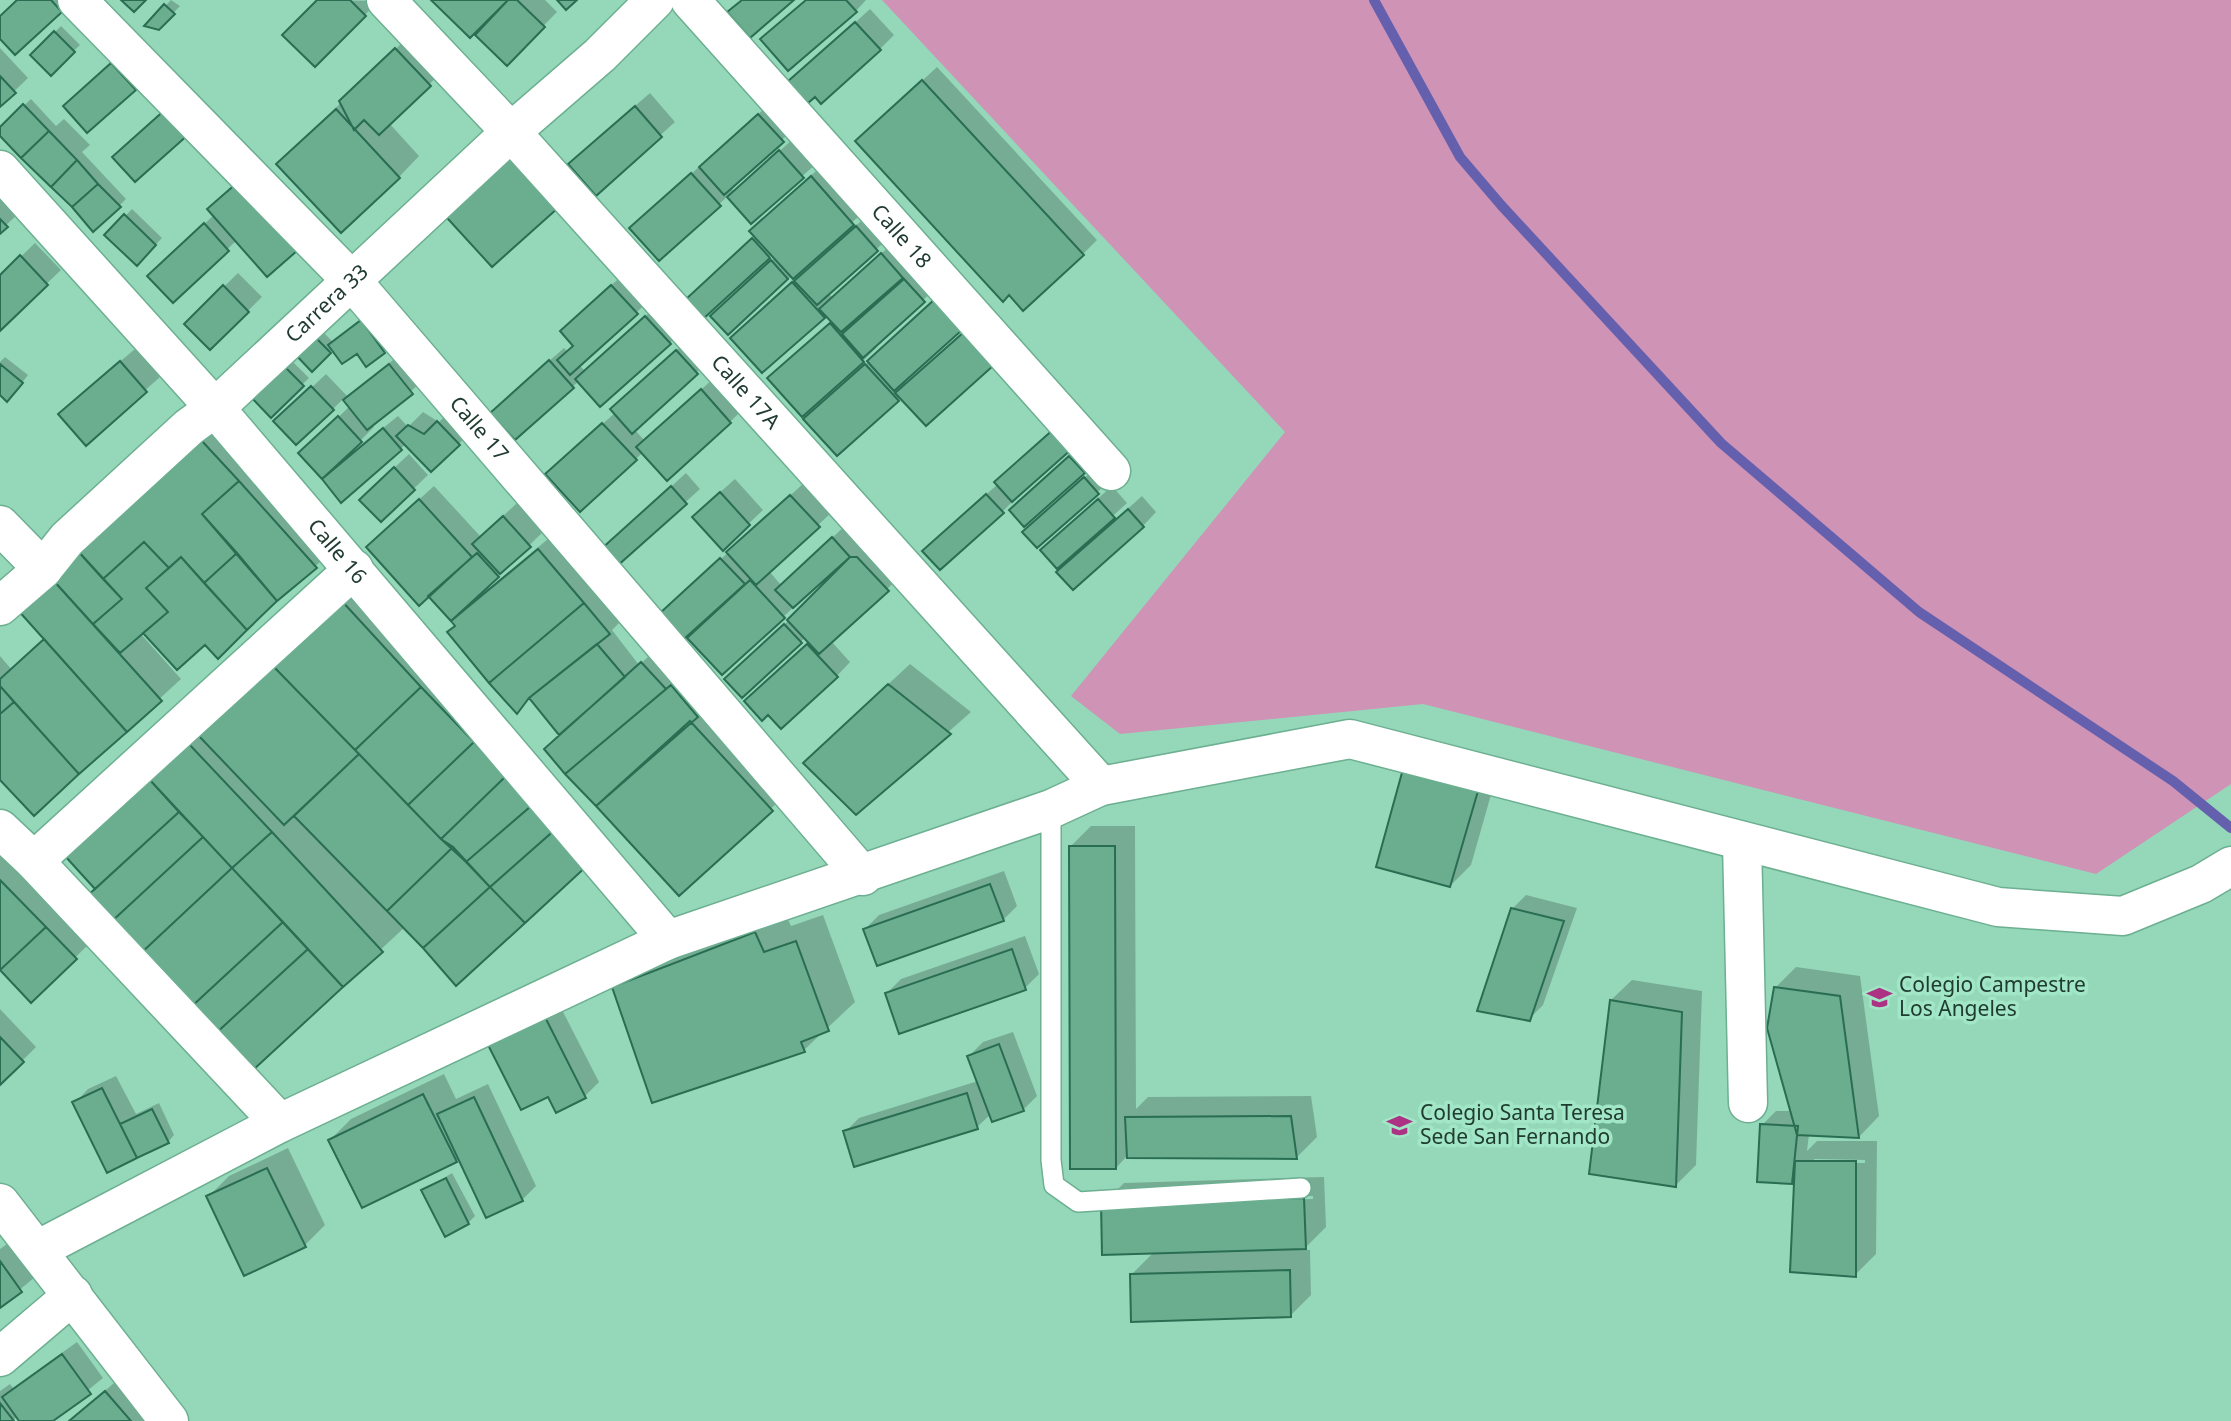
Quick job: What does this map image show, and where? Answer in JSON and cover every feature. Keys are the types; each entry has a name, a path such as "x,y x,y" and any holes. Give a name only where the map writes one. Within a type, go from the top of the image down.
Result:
{"street":[{"name":"Calle 17","path":"77,0 352,281 863,876"},
{"name":"Calle 17A","path":"386,0 511,132 1101,786"},
{"name":"Carrera 33","path":"0,606 43,569 66,539 189,427 215,408 511,132 600,55 655,0"},
{"name":"Calle 18","path":"690,0 1111,471"},
{"name":"Calle 16","path":"0,170 215,408 668,940"},
{"path":"0,525 43,569"},
{"path":"34,861 354,569"},
{"path":"38,1249 280,1123 668,940 1051,810 1101,786 1350,739 1998,906 2123,916 2201,884 2231,866"},
{"path":"0,829 34,861 280,1123"},
{"path":"1742,842 1748,1102"},
{"path":"0,1203 169,1421"},
{"path":"0,1357 73,1295"}],"lane":[{"path":"1051,810 1051,1160 1054,1185 1078,1202 1301,1188"}],"shaded area":[{"path":"882,0 2231,0 2231,784 2096,874 1423,704 1120,734 1071,696 1285,432"}],"building":[{"path":"17,0 51,0 62,12 15,55 0,39 0,16"},
{"path":"121,0 146,0 134,12"},
{"path":"317,0 350,0 366,16 315,67 282,35"},
{"path":"431,0 508,0 470,38"},
{"path":"508,0 517,0 545,27 507,66 475,35"},
{"path":"557,0 577,0 566,10"},
{"path":"742,0 794,0 750,38 727,12"},
{"path":"806,0 846,0 857,12 788,71 760,39"},
{"path":"164,4 175,14 159,30 144,26"},
{"path":"855,22 881,50 821,104 815,97 807,104 787,82"},
{"path":"54,31 75,52 51,76 30,55"},
{"path":"395,48 431,86 379,135 364,120 354,130 339,101"},
{"path":"111,63 136,90 87,133 63,106"},
{"path":"0,76 16,93 0,107"},
{"path":"922,80 1084,255 1023,311 1009,295 1003,302 855,141"},
{"path":"23,104 49,131 21,158 0,136 0,127"},
{"path":"635,106 662,137 596,196 568,164"},
{"path":"167,108 189,134 135,182 112,157"},
{"path":"336,109 400,178 341,233 276,164"},
{"path":"758,114 784,142 724,195 699,167"},
{"path":"49,131 77,160 51,187 21,158"},
{"path":"504,149 558,208 492,267 438,208"},
{"path":"779,150 804,178 751,224 727,197"},
{"path":"77,160 98,184 72,207 51,187"},
{"path":"691,173 721,206 659,261 629,228"},
{"path":"811,176 854,225 793,279 749,231"},
{"path":"238,182 298,250 267,277 207,209"},
{"path":"98,184 121,207 93,232 72,207"},
{"path":"124,214 156,245 137,266 104,235"},
{"path":"0,219 8,227 0,234"},
{"path":"204,223 229,251 173,303 147,276"},
{"path":"856,226 878,251 817,305 794,281"},
{"path":"752,238 770,258 703,319 685,300"},
{"path":"881,253 903,278 841,332 819,309"},
{"path":"20,255 48,285 0,331 0,275"},
{"path":"771,260 788,279 728,335 710,316"},
{"path":"904,279 925,302 863,358 842,334"},
{"path":"792,282 825,318 762,373 730,338"},
{"path":"223,285 249,312 210,350 184,324"},
{"path":"611,285 638,314 570,375 557,360 573,346 560,331"},
{"path":"935,299 962,330 894,391 867,361"},
{"path":"645,316 671,344 600,407 575,379"},
{"path":"361,320 385,353 366,367 357,354 342,364 328,345"},
{"path":"830,323 864,362 802,417 767,378"},
{"path":"964,332 994,365 926,426 895,393"},
{"path":"312,334 331,353 312,372 293,352"},
{"path":"676,350 698,374 632,434 610,409"},
{"path":"549,360 574,388 515,440 490,413"},
{"path":"120,361 147,392 86,446 58,414"},
{"path":"0,364 23,383 7,402 0,395"},
{"path":"282,364 304,386 271,418 250,396"},
{"path":"389,364 413,394 367,430 343,400"},
{"path":"865,364 899,401 837,456 803,419"},
{"path":"311,386 334,410 296,445 273,421"},
{"path":"701,389 731,423 667,481 636,447"},
{"path":"338,416 362,442 322,479 298,453"},
{"path":"437,421 460,445 431,472 396,436 408,425 424,434"},
{"path":"602,423 637,460 580,512 545,474"},
{"path":"189,427 239,481 202,514 237,553 204,583 181,557 169,568 144,542 103,579 67,539"},
{"path":"383,428 402,450 341,503 322,479"},
{"path":"1055,428 1073,448 1012,502 994,482"},
{"path":"1069,456 1085,473 1024,527 1009,510"},
{"path":"394,467 415,490 381,522 359,500"},
{"path":"1084,477 1099,494 1037,548 1022,532"},
{"path":"239,481 317,568 277,601 202,514"},
{"path":"671,486 687,504 616,567 600,550"},
{"path":"720,492 750,525 723,551 692,517"},
{"path":"986,494 1004,513 940,570 922,551"},
{"path":"790,495 820,527 756,585 726,552"},
{"path":"419,499 472,557 419,606 366,547"},
{"path":"1098,499 1115,518 1057,569 1040,550"},
{"path":"1128,509 1144,527 1073,590 1056,572"},
{"path":"503,516 531,547 500,574 472,544"},
{"path":"832,537 850,557 793,608 775,590"},
{"path":"67,539 122,599 93,624 43,569"},
{"path":"144,542 169,568 146,588 168,612 120,653 93,624 122,599 103,579"},
{"path":"538,549 584,603 489,683 447,632 455,626 451,621"},
{"path":"237,553 277,601 247,630 204,583"},
{"path":"477,553 499,577 451,621 428,596"},
{"path":"181,557 247,630 218,659 205,645 177,670 143,633 168,612 146,588"},
{"path":"850,557 857,557 889,591 819,654 787,620"},
{"path":"720,558 745,584 684,639 660,613"},
{"path":"43,569 162,701 127,732 8,599"},
{"path":"750,580 785,618 722,675 687,638"},
{"path":"340,599 421,687 355,750 271,664"},
{"path":"584,603 610,634 529,698 517,714 489,683"},
{"path":"784,624 802,643 742,698 724,679"},
{"path":"44,639 127,732 79,774 0,686 0,679"},
{"path":"597,644 625,677 559,735 529,698"},
{"path":"807,644 838,677 781,729 768,715 762,721 744,701"},
{"path":"641,662 666,689 565,774 544,749"},
{"path":"271,664 359,754 284,825 197,734"},
{"path":"888,684 951,734 856,815 803,763"},
{"path":"671,685 698,717 596,806 565,774"},
{"path":"0,686 14,702 0,714"},
{"path":"421,687 474,742 408,805 355,750"},
{"path":"14,702 79,774 34,816 0,780 0,714"},
{"path":"690,721 773,811 679,896 596,806"},
{"path":"474,742 505,777 441,839 408,805"},
{"path":"188,743 272,832 232,868 149,779"},
{"path":"359,754 441,839 453,847 387,911 294,816"},
{"path":"1403,769 1478,791 1450,887 1376,867"},
{"path":"505,777 538,800 466,862 441,839"},
{"path":"149,779 179,812 95,889 65,856"},
{"path":"538,800 558,827 490,887 466,862"},
{"path":"179,812 203,837 111,922 86,897"},
{"path":"558,827 589,864 525,923 490,887"},
{"path":"272,832 383,952 343,987 232,868"},
{"path":"203,837 232,868 140,954 111,922"},
{"path":"1069,846 1115,846 1116,1169 1070,1169"},
{"path":"453,847 490,887 423,948 387,911"},
{"path":"232,868 283,922 191,1007 140,954"},
{"path":"0,880 46,927 0,970"},
{"path":"990,884 1004,921 877,966 863,929"},
{"path":"490,887 525,923 456,986 423,948"},
{"path":"1511,908 1564,921 1530,1021 1477,1011"},
{"path":"283,922 308,949 215,1034 191,1007"},
{"path":"46,927 77,959 31,1003 0,970"},
{"path":"755,932 764,952 796,941 829,1031 801,1042 805,1052 652,1103 612,987"},
{"path":"308,949 343,987 251,1072 215,1034"},
{"path":"1012,949 1026,990 899,1034 885,993"},
{"path":"1774,987 1840,996 1859,1138 1797,1135 1767,1028"},
{"path":"1610,1000 1682,1012 1676,1187 1589,1174"},
{"path":"545,1017 586,1098 556,1113 548,1097 521,1110 488,1045"},
{"path":"0,1037 24,1062 0,1085"},
{"path":"999,1044 1024,1111 992,1122 967,1056"},
{"path":"102,1088 137,1158 107,1173 72,1102"},
{"path":"967,1093 978,1129 854,1167 843,1131"},
{"path":"423,1094 457,1162 362,1208 328,1140"},
{"path":"474,1097 523,1201 486,1218 437,1114"},
{"path":"152,1109 169,1143 137,1158 120,1124"},
{"path":"1291,1116 1297,1159 1127,1158 1125,1117"},
{"path":"1760,1124 1798,1126 1792,1184 1757,1182"},
{"path":"1795,1161 1856,1161 1856,1277 1790,1272"},
{"path":"267,1168 306,1247 244,1276 206,1196"},
{"path":"446,1178 469,1224 445,1237 421,1190"},
{"path":"1304,1198 1306,1249 1102,1255 1101,1203"},
{"path":"0,1261 22,1292 0,1308"},
{"path":"1290,1270 1291,1317 1131,1322 1130,1274"},
{"path":"62,1354 91,1394 53,1421 19,1421 2,1397"},
{"path":"105,1391 131,1421 69,1421"},
{"path":"0,1403 14,1421 0,1421"}],"waterway":[{"path":"1374,0 1460,157 1721,443 1919,612 2173,781 2231,828"}],"place":[{"name":"Colegio Campestre Los Angeles","path":"1879,997"},
{"name":"Colegio Santa Teresa Sede San Fernando","path":"1400,1125"}]}
